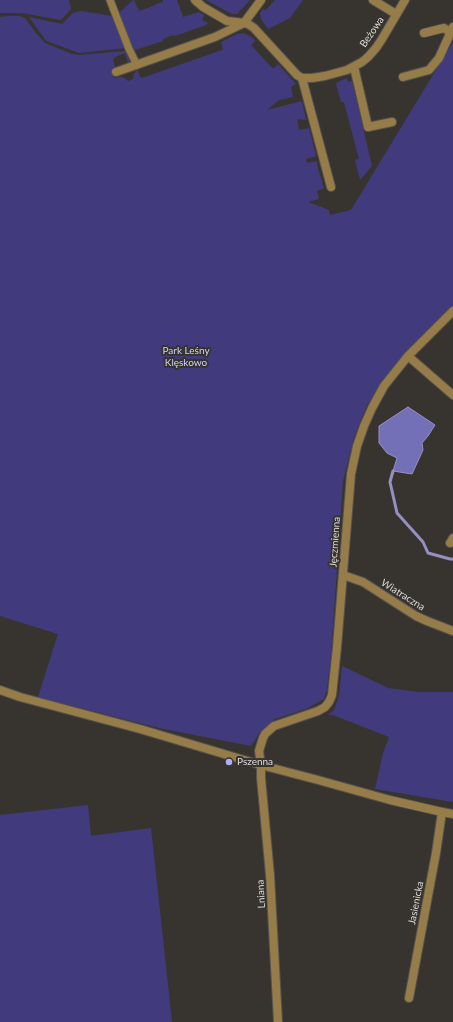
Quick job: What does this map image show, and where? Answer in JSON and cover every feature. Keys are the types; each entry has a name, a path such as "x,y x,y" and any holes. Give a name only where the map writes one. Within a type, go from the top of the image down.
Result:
{"street":[{"path":"110,0 136,65"},
{"path":"195,0 227,21 248,24 254,28 297,75 302,78 330,187"},
{"path":"116,72 215,37 244,23 262,0"},
{"path":"374,0 396,14"},
{"name":"Beżowa","path":"302,78 325,76 347,70 368,57 376,48 405,0"},
{"path":"403,77 430,70 439,58 452,30 444,28 424,33"},
{"path":"354,66 368,127 392,122"},
{"name":"Jęczmienna","path":"261,765 259,751 263,738 269,730 274,726 318,711 330,702 335,671 351,474 357,446 364,426 384,386 408,356 453,311"},
{"path":"408,356 453,395"},
{"name":"Wiatraczna","path":"343,575 363,582 416,616 453,630"},
{"path":"0,690 261,765 390,800 453,814"},
{"name":"Lniana","path":"261,765 270,875 278,1022"},
{"name":"Jasienicka","path":"409,998 442,812"}],"green space":[{"path":"0,0 69,0 71,9 61,20 22,13 0,13"},
{"path":"133,0 139,11 163,2 163,0 177,0 183,17 199,12 204,15 202,20 208,23 206,25 163,39 163,41 132,51 119,14"},
{"path":"206,0 250,0 237,14 232,14"},
{"path":"275,0 303,0 290,18 268,29 261,19 260,13 263,9 266,10"},
{"path":"81,11 112,16 125,48 79,53 47,41 29,17 62,24 73,13"},
{"name":"Park Leśny Klęskowo","path":"19,16 25,18 45,43 72,54 79,55 126,51 130,62 128,63 125,53 115,57 113,60 115,67 111,70 114,78 120,77 128,81 133,79 137,70 142,78 222,50 221,42 237,34 243,33 248,35 255,40 251,45 272,68 278,64 296,84 291,87 293,97 279,100 267,110 302,101 306,120 297,119 299,130 309,128 316,156 306,159 307,163 317,161 324,188 317,191 319,199 308,202 329,210 330,215 351,210 453,42 453,307 402,359 367,405 354,437 343,481 331,655 327,689 324,699 306,709 275,719 260,732 251,746 159,728 38,697 58,634 0,616 0,17"},
{"path":"347,78 348,82 352,81 372,166 360,180 355,160 359,159 344,102 341,102 336,83"},
{"path":"342,666 388,688 418,692 453,692 453,802 375,789 383,753 389,737 333,715 328,715 334,710 339,696"},
{"path":"88,805 91,836 151,828 172,1022 0,1022 0,815"}],"shaded area":[{"path":"408,407 435,425 422,443 423,450 412,474 393,471 397,458 387,453 379,443 379,426"}],"waterway":[{"path":"393,471 390,482 397,513 423,542 428,553 453,559"}],"place":[{"name":"Pszenna","path":"229,762"}]}
